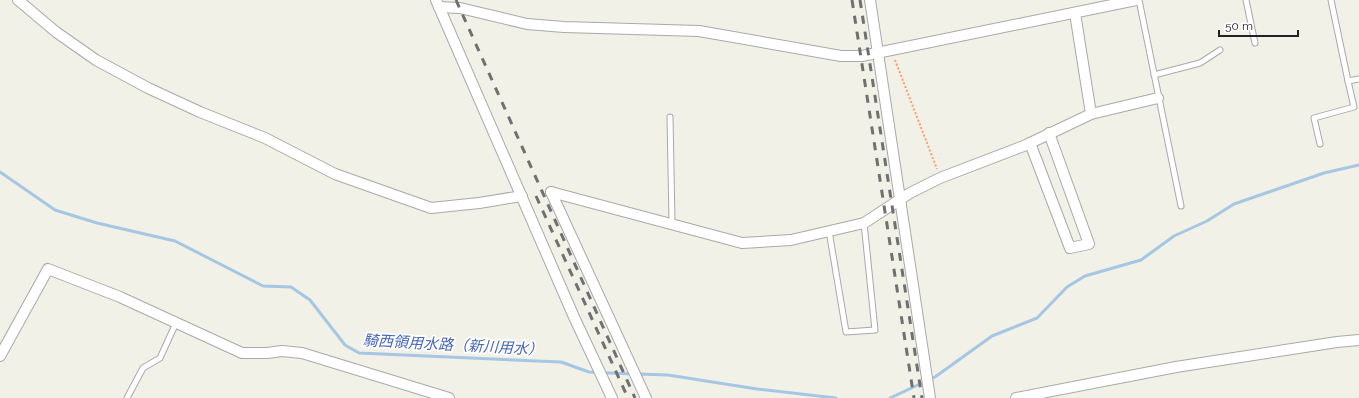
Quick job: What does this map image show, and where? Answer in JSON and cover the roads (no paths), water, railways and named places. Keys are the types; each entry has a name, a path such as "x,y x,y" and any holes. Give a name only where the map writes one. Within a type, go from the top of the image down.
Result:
{"street":[{"path":"18,0 56,32 96,60 148,88 200,112 265,138 335,174 431,208 479,203 522,196"},
{"path":"870,0 929,393"},
{"path":"438,4 527,24 564,27 699,31 841,56 862,56 1075,12 1111,2 1137,0"},
{"path":"438,4 574,317 612,398"},
{"path":"1075,12 1091,114"},
{"path":"646,398 551,192 672,223 742,243 791,240 864,222 940,178 1030,143 1091,114 1158,98"},
{"path":"1030,143 1070,248 1089,244 1049,133"},
{"path":"0,356 48,269 120,297 242,353 267,353 282,350 302,353 449,398"},
{"path":"1016,398 1176,367 1337,342 1359,340"}],"lane":[{"path":"1137,0 1181,206"},
{"path":"1246,0 1255,43"},
{"path":"1320,144 1314,118 1354,107 1331,0"},
{"path":"1154,75 1200,63 1220,50"},
{"path":"1348,81 1359,78"},
{"path":"670,117 672,223"},
{"path":"829,231 846,332 875,330 864,222"},
{"path":"127,398 143,368 160,358 176,323"}],"waterway":[{"name":"騎西領用水路（新川用水）","path":"890,398 935,377 992,336 1037,318 1067,287 1085,276 1141,260 1174,236 1207,221 1234,204 1324,173 1359,165"},
{"name":"騎西領用水路（新川用水）","path":"0,172 55,210 97,223 175,241 263,286 291,287 310,300 345,345 359,353 561,362 589,372 632,374"},
{"name":"騎西領用水路（新川用水）","path":"638,374 668,375 757,389 836,398"}],"railway":[{"path":"456,0 635,398"},
{"path":"852,0 914,398"},
{"path":"860,0 922,398"},
{"path":"536,196 628,398"}]}
